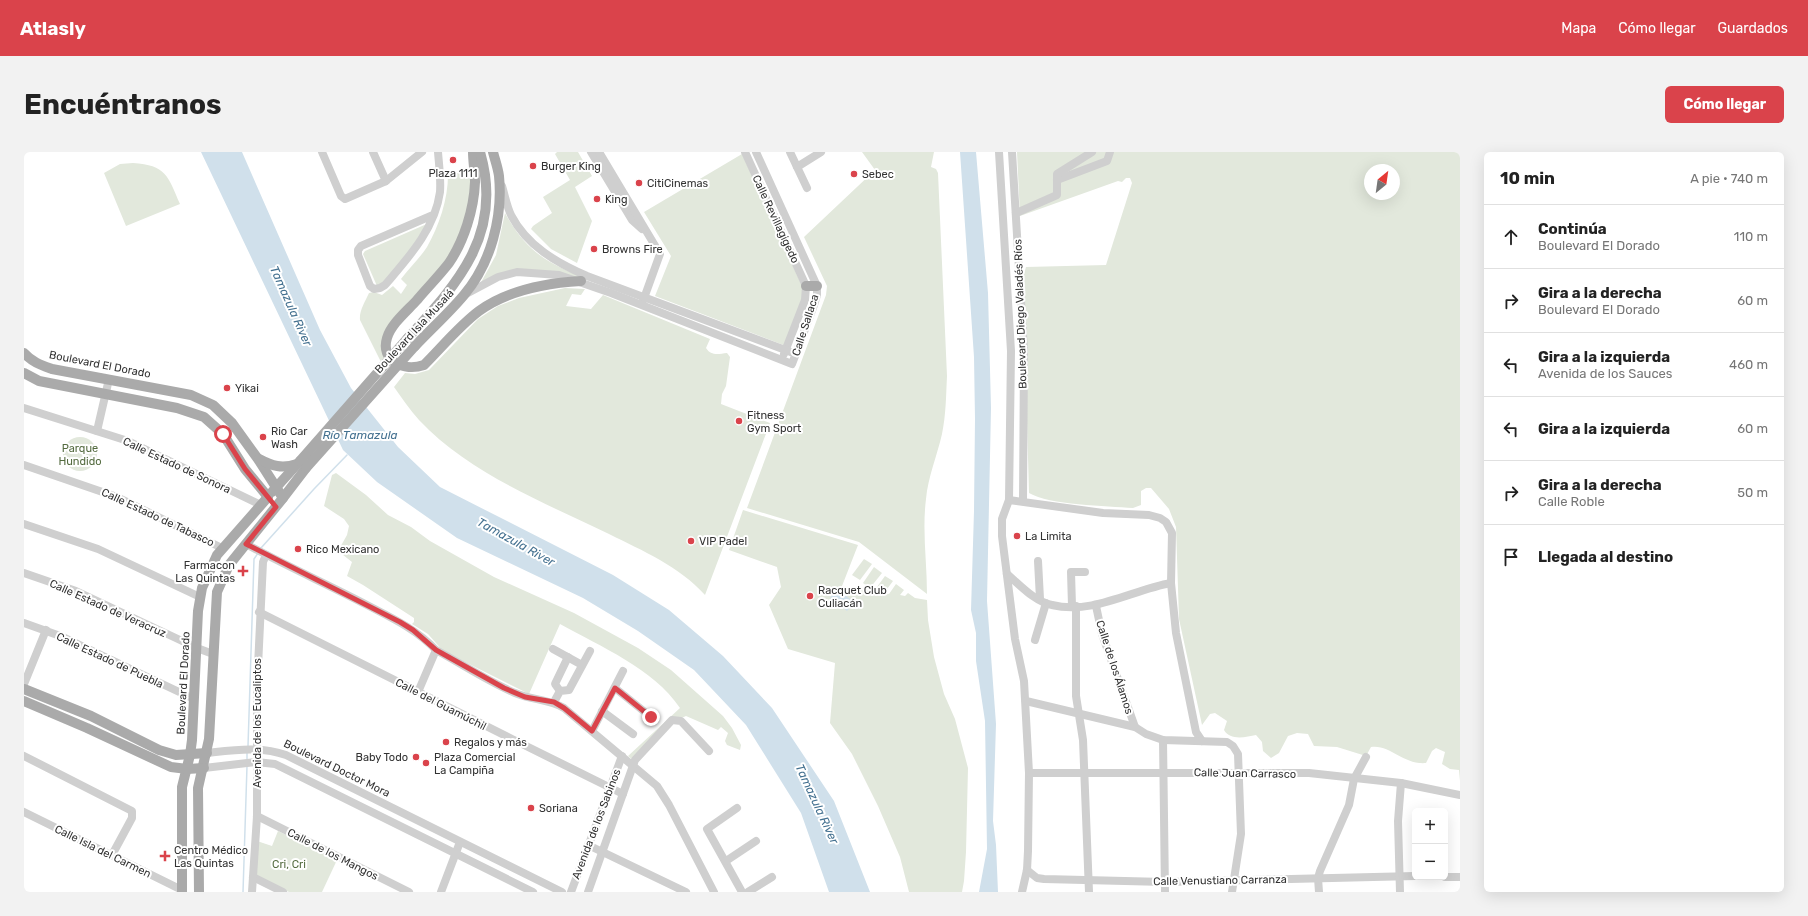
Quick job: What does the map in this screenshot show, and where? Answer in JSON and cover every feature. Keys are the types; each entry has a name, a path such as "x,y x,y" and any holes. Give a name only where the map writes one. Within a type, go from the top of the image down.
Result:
{"main road":[{"path":"473,152 474,191 466,227 450,261 387,336 387,349 393,361 405,368 416,368 424,365 469,319 500,299 529,289 562,282 581,282"},
{"name":"Boulevard Isla Musalá","path":"268,497 301,464 411,342 453,287 465,268 479,241 483,225 486,192 485,172 480,152"},
{"name":"Boulevard Isla Musalá","path":"411,342 464,295 477,277 494,236 498,218 499,175 494,152"},
{"path":"806,286 817,286"},
{"name":"Boulevard El Dorado","path":"24,353 38,364 52,368 166,389 204,400 221,412 232,423 258,459 283,498"},
{"path":"24,373 39,381 177,408 204,417 223,434 245,469 276,507"},
{"path":"258,459 268,464 280,467 301,464"},
{"name":"Boulevard Isla Musalá","path":"283,498 301,464"},
{"name":"Boulevard El Dorado","path":"182,891 182,787 190,755 200,597 205,578 222,548 268,497"},
{"path":"199,892 198,788 204,768 209,740 217,592 229,565 249,546 283,498"},
{"name":"Boulevard Doctor Mora","path":"24,688 90,716 159,750 176,755 207,753"},
{"name":"Boulevard Doctor Mora","path":"24,701 171,767 187,769 204,768"}],"street":[{"path":"322,152 342,198 348,199 386,181 422,152"},
{"path":"373,152 386,181"},
{"path":"433,215 361,246 358,250 358,255 370,286 374,289 385,285 419,244 433,215 440,193 438,152"},
{"path":"591,152 632,220 641,229 645,230"},
{"path":"599,152 660,254 643,302"},
{"name":"Calle Revillagigedo","path":"745,152 806,286"},
{"name":"Calle Revillagigedo","path":"756,152 817,286"},
{"path":"790,152 807,188"},
{"path":"797,167 820,152"},
{"name":"Boulevard Diego Valadés Ríos","path":"999,152 1011,351 1009,500 1002,519 1002,536 1014,632 1024,681 1029,772 1027,870 1022,892"},
{"name":"Boulevard Diego Valadés Ríos","path":"1012,152 1024,351 1023,501"},
{"path":"1016,213 1057,195 1057,174 1092,152"},
{"path":"1057,180 1107,161 1110,152"},
{"path":"499,175 511,215 538,249 549,257 569,268 643,302 782,360"},
{"path":"464,295 498,277 517,272 552,274 643,302 796,354"},
{"name":"Calle Sallaca","path":"806,286 805,300 782,360 792,364 814,305 817,295 817,286"},
{"path":"97,431 107,394 109,379"},
{"name":"Calle Estado de Sonora","path":"24,408 97,431 143,448 261,505"},
{"name":"Calle Estado de Tabasco","path":"24,465 117,497 222,548"},
{"path":"1009,500 1103,513 1149,516 1160,518 1166,522 1172,533 1171,583 1176,633 1196,732 1202,741"},
{"path":"24,524 98,549 200,597"},
{"path":"249,546 400,622 423,637 436,650 515,693 525,697 554,702 564,708 657,786 714,892"},
{"name":"Avenida de los Eucaliptos","path":"252,892 257,816 255,749 259,612 264,554"},
{"path":"1035,640 1043,601 1038,561"},
{"path":"1085,572 1071,572 1074,606 1076,696 1080,713 1089,892"},
{"name":"Calle Estado de Veracruz","path":"24,573 76,591 197,648 213,654"},
{"path":"1007,574 1043,601 1052,605 1096,606 1134,592 1171,583"},
{"name":"Calle de los Álamos","path":"1096,606 1102,634 1135,727"},
{"name":"Calle del Guamúchil","path":"259,612 623,794"},
{"name":"Calle Estado de Puebla","path":"24,623 46,630 90,649 194,699"},
{"path":"24,684 46,630"},
{"path":"553,649 582,665"},
{"path":"418,692 436,650"},
{"path":"560,691 569,690 590,651"},
{"path":"560,691 555,684 568,657"},
{"path":"592,731 623,671"},
{"path":"615,688 651,717"},
{"path":"554,702 560,691"},
{"path":"1026,701 1135,727 1146,734 1163,740 1227,742 1234,746 1238,754 1240,772 1241,834 1232,892"},
{"path":"602,711 633,734"},
{"name":"Avenida de los Sabinos","path":"588,892 604,851 635,760 672,720 682,721 709,751"},
{"path":"1163,740 1165,892"},
{"name":"Boulevard Doctor Mora","path":"207,753 255,749 270,750 286,755 562,892"},
{"path":"24,756 132,811 132,818 112,855"},
{"name":"Avenida de los Sabinos","path":"571,892 609,787 622,756"},
{"path":"1319,892 1318,878 1324,860 1349,804 1354,778 1366,757"},
{"name":"Boulevard Doctor Mora","path":"204,768 255,762 268,762 281,766 532,892"},
{"name":"Calle Juan Carrasco","path":"1029,772 1084,774 1164,772 1309,773 1402,783 1460,796"},
{"path":"1400,892 1398,821 1402,783"},
{"path":"736,808 707,829 742,892"},
{"name":"Calle Isla del Carmen","path":"24,812 182,891"},
{"name":"Calle de los Mangos","path":"257,816 409,892"},
{"path":"726,861 756,841"},
{"path":"441,892 460,842"},
{"path":"588,845 604,851 686,892"},
{"name":"Calle Venustiano Carranza","path":"1027,870 1037,878 1044,880 1089,881 1165,882 1412,876"},
{"path":"253,877 283,892"},
{"path":"748,892 772,877"},
{"path":"1448,877 1460,877"}],"green space":[{"path":"557,152 578,152 592,176 575,187 592,221 577,263 551,249 531,229 552,213 543,197 570,180 555,154"},
{"path":"862,152 934,152 931,167 936,169 938,173 947,376 946,405 943,427 927,491 925,511 927,594 859,542 747,508 826,295 827,286 804,237 875,170"},
{"path":"1017,152 1460,152 1460,781 1459,770 1450,769 1442,764 1445,752 1436,748 1432,751 1426,763 1418,763 1378,747 1371,747 1366,756 1337,747 1314,746 1308,734 1297,733 1288,736 1279,753 1271,758 1263,751 1262,742 1256,735 1248,737 1230,736 1224,730 1227,721 1215,713 1210,714 1202,725 1179,619 1176,527 1169,509 1151,488 1146,488 1141,491 1141,505 1133,508 1094,506 1050,500 1029,493 1023,277 1026,267 1106,265 1132,183 1130,178 1126,178 1122,182 1118,181 1020,216"},
{"path":"742,154 804,293 786,346 655,296 671,256 644,212"},
{"path":"133,163 153,166 159,169 169,179 180,204 126,226 104,173 120,164"},
{"path":"471,170 470,203 453,252 388,331 388,359 382,364 360,320 360,313 364,303 369,293 374,292 382,295 393,286 401,294 407,285 401,279 427,247 439,221 445,203 448,175"},
{"path":"505,213 514,228 524,240 544,258 569,272 599,283 562,274 531,271 479,286 496,255"},
{"path":"429,223 388,280 377,286 363,254 365,251"},
{"path":"565,288 585,289 581,295 572,294 566,306 591,309 603,295 710,339 706,348 708,351 715,354 727,353 730,357 726,386 722,394 721,404 770,423 705,595 684,576 660,560 508,485 461,456 439,439 419,420 394,387 405,373 415,374 429,370 478,319 498,306 519,298"},
{"name":"Parque Hundido","path":"83,437 90,439 95,444 97,454 95,464 90,469 77,471 70,469 65,464 63,451 65,444 70,439"},
{"path":"336,473 366,495 388,515 411,527 430,541 494,577 574,613 638,648 671,670 723,716 732,728 741,745 740,750 727,745 725,741 728,733 721,727 718,730 686,716 675,721 633,760 628,756 680,708 656,681 641,670 609,650 560,624 529,694 443,651 428,634 412,624 414,622 414,618 347,576 352,562 338,551 347,535 349,526 344,519 324,506 332,475"},
{"path":"743,510 858,545 842,586 874,591 885,576 893,581 884,593 889,594 896,584 904,590 900,595 905,596 908,593 915,598 927,600 928,620 934,657 944,694 955,719 968,768 966,852 962,892 909,892 900,857 878,806 852,754 830,723 835,663 788,649 769,605 781,587 777,567 729,550"},
{"path":"864,559 872,564 860,580 852,575"},
{"path":"874,567 882,573 870,588 863,583"},
{"name":"Cri, Cri","path":"278,831 337,860 322,892 289,892 257,876 257,841 272,846"}],"water":[{"name":"Río Tamazula","path":"201,152 242,152 320,330 351,388 398,447 440,487 613,575 669,610 723,656 772,708 834,801 870,892 829,892 801,813 746,725 694,670 638,631 583,598 457,538 377,482 343,450"},
{"path":"960,152 976,152 988,293 991,408 987,601 996,724 993,821 996,845 998,892 979,892 987,849 985,721 976,661 976,633 971,610 974,511 974,357"},
{"path":"837,589 854,602 847,611 830,598"}],"waterway":[{"path":"261,548 347,455"},
{"path":"248,746 254,559 258,553"},
{"path":"247,752 247,760"},
{"path":"243,892 247,766"}],"place":[{"name":"Plaza 1111","path":"453,160"},
{"name":"Burger King","path":"533,166"},
{"name":"Sebec","path":"854,174"},
{"name":"CitiCinemas","path":"639,183"},
{"name":"King","path":"597,199"},
{"name":"Browns Fire","path":"594,249"},
{"name":"Yikai","path":"227,388"},
{"name":"Fitness Gym Sport","path":"739,421"},
{"name":"Rio Car Wash","path":"263,437"},
{"name":"La Limita","path":"1017,536"},
{"name":"VIP Padel","path":"691,541"},
{"name":"Rico Mexicano","path":"298,549"},
{"name":"Farmacon Las Quintas","path":"243,571"},
{"name":"Racquet Club Culiacán","path":"810,596"},
{"name":"Regalos y más","path":"446,742"},
{"name":"Baby Todo","path":"416,757"},
{"name":"Plaza Comercial La Campiña","path":"426,763"},
{"name":"Soriana","path":"531,808"},
{"name":"Centro Médico Las Quintas","path":"165,856"}],"route":[{"path":"223,434 245,469 276,507 246,544 400,622 413,630 436,650 504,688 525,697 554,702 564,708 592,731 615,688 651,717"}],"water label":[{"name":"Tamazula River","path":"291,306"},
{"name":"Tamazula River","path":"516,542"},
{"name":"Tamazula River","path":"817,804"}]}
